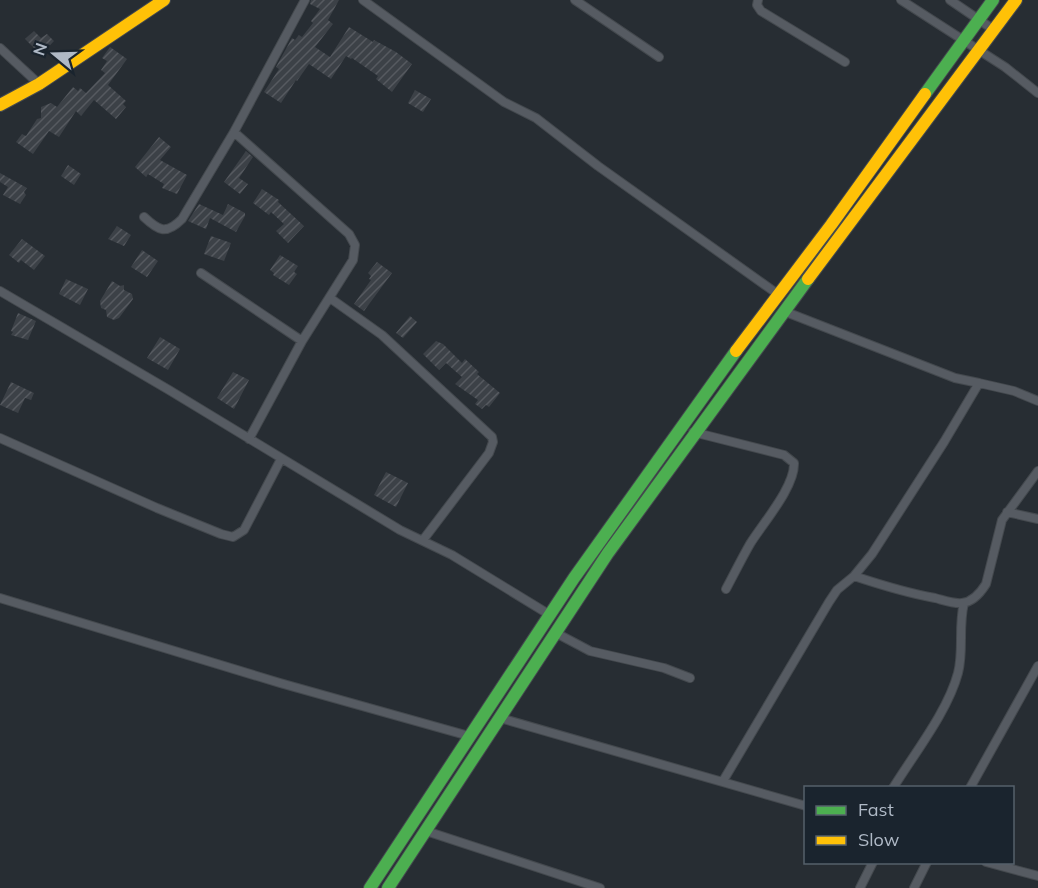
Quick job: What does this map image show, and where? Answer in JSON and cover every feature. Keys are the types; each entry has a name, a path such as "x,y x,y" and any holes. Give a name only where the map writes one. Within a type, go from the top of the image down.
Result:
{"main road":[{"path":"0,105 39,84 164,0"},
{"path":"369,888 550,615 637,489 993,0"},
{"path":"388,888 608,553 919,128 1016,0"}],"street":[{"path":"144,217 160,230 168,230 182,219 234,132 304,0"},
{"path":"363,0 504,102 536,118 598,166 779,295"},
{"path":"575,0 659,57"},
{"path":"758,0 757,5 761,11 845,62"},
{"path":"901,0 1005,67 1038,93"},
{"path":"950,0 994,30"},
{"path":"0,48 39,84"},
{"path":"234,132 353,239 355,252 353,260 302,341 249,439"},
{"path":"201,273 302,341"},
{"path":"0,291 400,530 452,555 550,615"},
{"path":"330,298 382,335 492,437 492,447 489,453 423,540"},
{"path":"786,312 936,372 1014,391 1038,401"},
{"path":"723,781 829,602 837,590 854,576 872,554 979,383"},
{"path":"681,429 789,456 794,463 792,476 781,497 750,544 726,589"},
{"path":"0,438 157,508 220,534 233,537 244,530 281,459"},
{"path":"854,576 900,591 964,603 981,592 986,584 1002,520 1038,471"},
{"path":"1006,512 1038,519"},
{"path":"0,598 280,683 469,736"},
{"path":"895,786 952,692 961,659 960,620 964,603"},
{"path":"556,633 590,651 664,668 690,678"},
{"path":"971,786 1038,666"},
{"path":"500,718 804,805"},
{"path":"426,831 600,888"},
{"path":"860,888 872,864"},
{"path":"914,888 926,864"},
{"path":"993,864 1038,876"}],"building":[{"path":"311,0 339,0 328,20 333,24 315,47 330,57 349,27 373,42 374,40 396,52 412,64 392,92 376,79 378,76 346,56 331,79 309,64 281,103 264,92 279,69 276,67 292,38 295,40 299,35 302,37 313,23 311,21 320,9 310,4"},
{"path":"34,31 41,38 47,34 54,41 41,55 25,39"},
{"path":"110,47 127,59 108,85 126,101 123,104 126,107 116,119 94,100 81,116 76,111 59,137 49,131 33,154 16,142 22,134 26,136 37,119 41,118 41,107 51,103 57,107 73,87 78,91 80,88 86,93 105,73 101,70 107,61 102,58"},
{"path":"415,90 431,99 423,112 408,103"},
{"path":"159,137 171,147 160,160 187,175 177,194 162,188 164,184 148,174 146,177 135,167"},
{"path":"246,151 253,157 239,178 248,184 240,194 224,182"},
{"path":"68,165 81,174 74,185 61,176"},
{"path":"0,173 27,188 24,192 26,195 20,204 3,195 8,187 0,182"},
{"path":"262,189 279,200 278,202 304,226 288,243 276,231 284,224 271,212 269,215 253,203"},
{"path":"199,204 223,215 228,204 245,213 245,216 236,232 210,218 206,229 188,221"},
{"path":"117,226 131,235 124,246 108,239"},
{"path":"211,236 231,243 224,261 204,254"},
{"path":"22,239 45,256 34,270 21,260 19,263 9,255"},
{"path":"142,250 158,261 147,277 131,267"},
{"path":"280,255 298,266 294,272 297,274 289,285 273,275 274,273 270,270"},
{"path":"377,262 392,273 364,311 354,304 371,280 368,273"},
{"path":"66,279 88,289 80,305 59,294"},
{"path":"112,281 120,286 124,285 124,290 132,294 133,299 119,318 114,320 107,317 106,310 101,308 100,301"},
{"path":"18,313 36,321 28,340 11,335"},
{"path":"410,316 417,322 403,338 396,333"},
{"path":"160,337 180,349 168,370 147,358"},
{"path":"436,341 443,344 462,363 465,359 479,372 477,374 500,393 489,407 486,405 482,409 475,404 478,400 455,384 462,377 446,363 439,370 423,354"},
{"path":"233,372 249,380 234,409 217,398"},
{"path":"11,382 34,393 31,400 25,398 18,413 0,405"},
{"path":"386,472 408,483 396,507 374,495"}],"traffic: fast":[{"path":"925,94 993,0"},
{"path":"388,888 608,553 808,279"},
{"path":"370,888 574,578 736,351"}],"traffic: slow":[{"path":"0,105 39,84 164,0"},
{"path":"808,279 1016,0"},
{"path":"736,351 831,225 925,94"}]}
